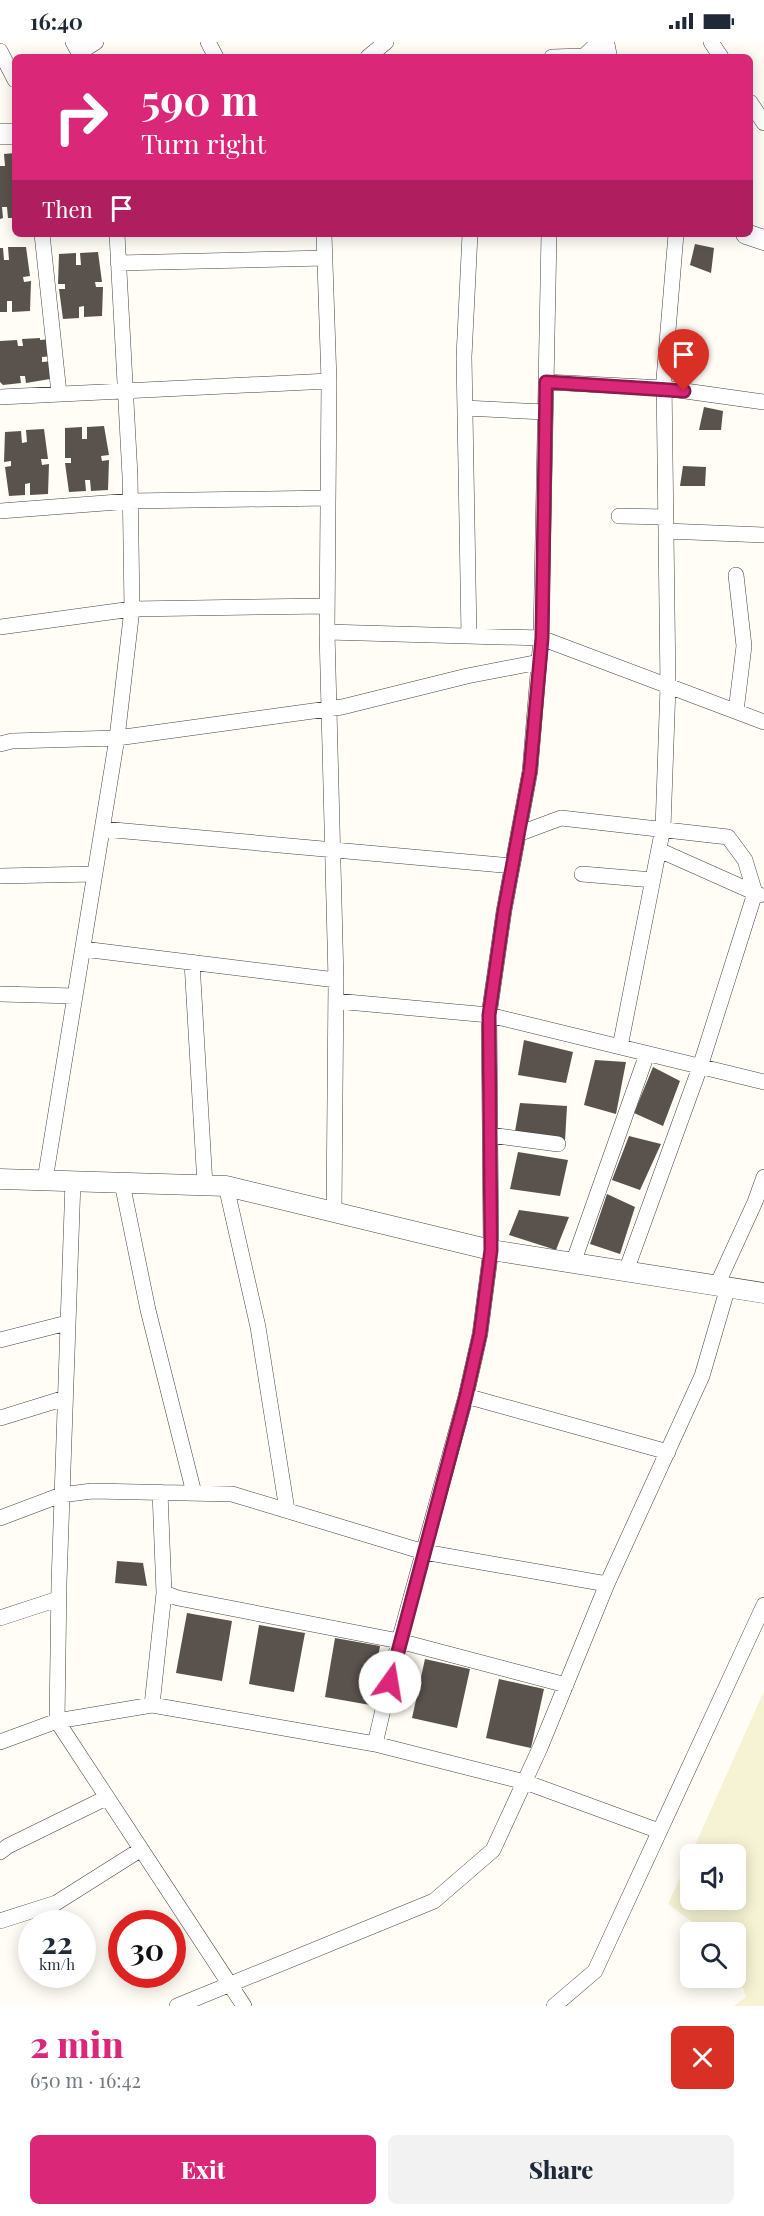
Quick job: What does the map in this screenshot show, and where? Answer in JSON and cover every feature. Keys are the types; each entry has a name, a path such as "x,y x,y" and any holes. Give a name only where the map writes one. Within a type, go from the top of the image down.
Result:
{"street":[{"path":"73,42 79,53 96,42"},
{"path":"372,54 386,42"},
{"path":"586,54 599,42"},
{"path":"0,51 12,74"},
{"path":"753,106 764,123"},
{"path":"42,237 59,393"},
{"path":"45,1180 117,738 132,609 131,501 117,237"},
{"path":"324,237 329,381 327,632 336,980 334,1212"},
{"path":"469,636 464,357 470,237"},
{"path":"375,1743 399,1641 466,1396 480,1334 491,1250 489,1015 512,866 530,771 542,638 549,237"},
{"path":"620,1047 663,828 668,686 664,388 676,237"},
{"path":"118,263 325,258"},
{"path":"0,397 125,389 329,381"},
{"path":"546,382 664,388 764,402"},
{"path":"465,408 545,412"},
{"path":"0,512 131,501 328,498"},
{"path":"619,516 666,524 764,535"},
{"path":"736,575 744,646 736,711"},
{"path":"0,627 132,609 327,606"},
{"path":"327,632 542,638 764,722"},
{"path":"0,744 12,741 117,738 342,707 467,676 539,662"},
{"path":"518,834 561,818 728,837 745,860 760,895 626,1271"},
{"path":"103,829 512,866"},
{"path":"659,850 760,895"},
{"path":"0,876 95,874"},
{"path":"582,874 653,880"},
{"path":"83,949 336,980"},
{"path":"192,962 205,1185"},
{"path":"0,994 75,996"},
{"path":"336,1001 489,1015 764,1082"},
{"path":"573,1263 647,1054"},
{"path":"490,1136 558,1144"},
{"path":"177,2006 434,1901 493,1850 525,1782 607,1584 702,1376 722,1286 764,1177"},
{"path":"0,1179 226,1186 491,1250 764,1293"},
{"path":"73,1181 61,1495 57,1721 244,2006"},
{"path":"122,1183 148,1310 194,1493"},
{"path":"226,1186 258,1327 287,1510"},
{"path":"0,1340 67,1323"},
{"path":"466,1396 668,1452"},
{"path":"0,1418 64,1398"},
{"path":"0,1518 61,1495 92,1491 232,1494 424,1552 607,1584"},
{"path":"152,1705 164,1593 160,1492"},
{"path":"164,1593 178,1598 399,1641 566,1685"},
{"path":"0,1618 58,1599"},
{"path":"554,2006 595,1971 764,1605"},
{"path":"0,1742 57,1721 152,1705 375,1743 525,1782 659,1831"},
{"path":"0,1852 106,1798"},
{"path":"0,1921 56,1903 140,1850"}],"shaded area":[{"path":"764,1691 764,2006 734,2006 746,1997 743,1988 746,1988 746,1922 692,1922 668,1904 680,1878 680,1910 746,1910 746,1844 695,1844"}],"building":[{"path":"12,153 12,218 8,218 7,207 2,207 3,218 0,219 0,166 5,166 4,154"},
{"path":"695,244 714,248 711,273 690,265"},
{"path":"8,247 26,247 30,276 23,277 24,282 31,281 30,311 12,312 12,301 7,301 7,312 0,312 0,248 3,248 4,260 9,260"},
{"path":"98,252 102,282 95,282 96,287 103,287 102,316 84,317 84,306 79,307 79,318 63,319 59,289 65,289 65,284 58,284 59,254 76,253 76,265 81,265 80,253"},
{"path":"40,338 40,340 52,339 54,356 42,357 42,362 54,361 56,378 26,383 25,376 20,376 21,383 3,385 0,382 0,341 17,340 18,346 23,346 22,339"},
{"path":"704,407 723,411 721,430 699,430"},
{"path":"104,426 109,455 101,456 102,461 109,460 108,490 91,491 90,480 85,480 86,491 69,492 65,463 71,463 71,458 65,458 65,428 82,427 82,439 87,439 87,427"},
{"path":"44,429 48,459 41,459 42,465 49,464 48,494 30,495 30,483 25,484 25,495 9,496 5,467 11,466 11,461 4,462 5,432 21,431 22,443 27,442 26,430"},
{"path":"683,466 706,467 705,486 680,486"},
{"path":"524,1040 573,1052 566,1083 518,1075"},
{"path":"595,1060 626,1062 616,1114 584,1105"},
{"path":"653,1067 680,1081 663,1126 634,1113"},
{"path":"520,1103 567,1106 565,1141 514,1137"},
{"path":"629,1136 661,1144 640,1190 612,1180"},
{"path":"518,1152 568,1160 560,1196 510,1189"},
{"path":"607,1194 635,1207 620,1254 590,1244"},
{"path":"519,1210 569,1217 556,1250 509,1235"},
{"path":"117,1561 143,1563 147,1586 115,1583"},
{"path":"187,1613 232,1621 222,1681 176,1673"},
{"path":"259,1625 305,1633 294,1692 249,1684"},
{"path":"335,1638 380,1646 370,1705 325,1697"},
{"path":"425,1659 470,1669 457,1728 412,1718"},
{"path":"499,1679 544,1689 531,1748 486,1738"}],"route":[{"path":"390,1682 399,1641 466,1396 480,1334 491,1250 489,1015 504,911 530,771 542,638 546,382 684,391"}]}
